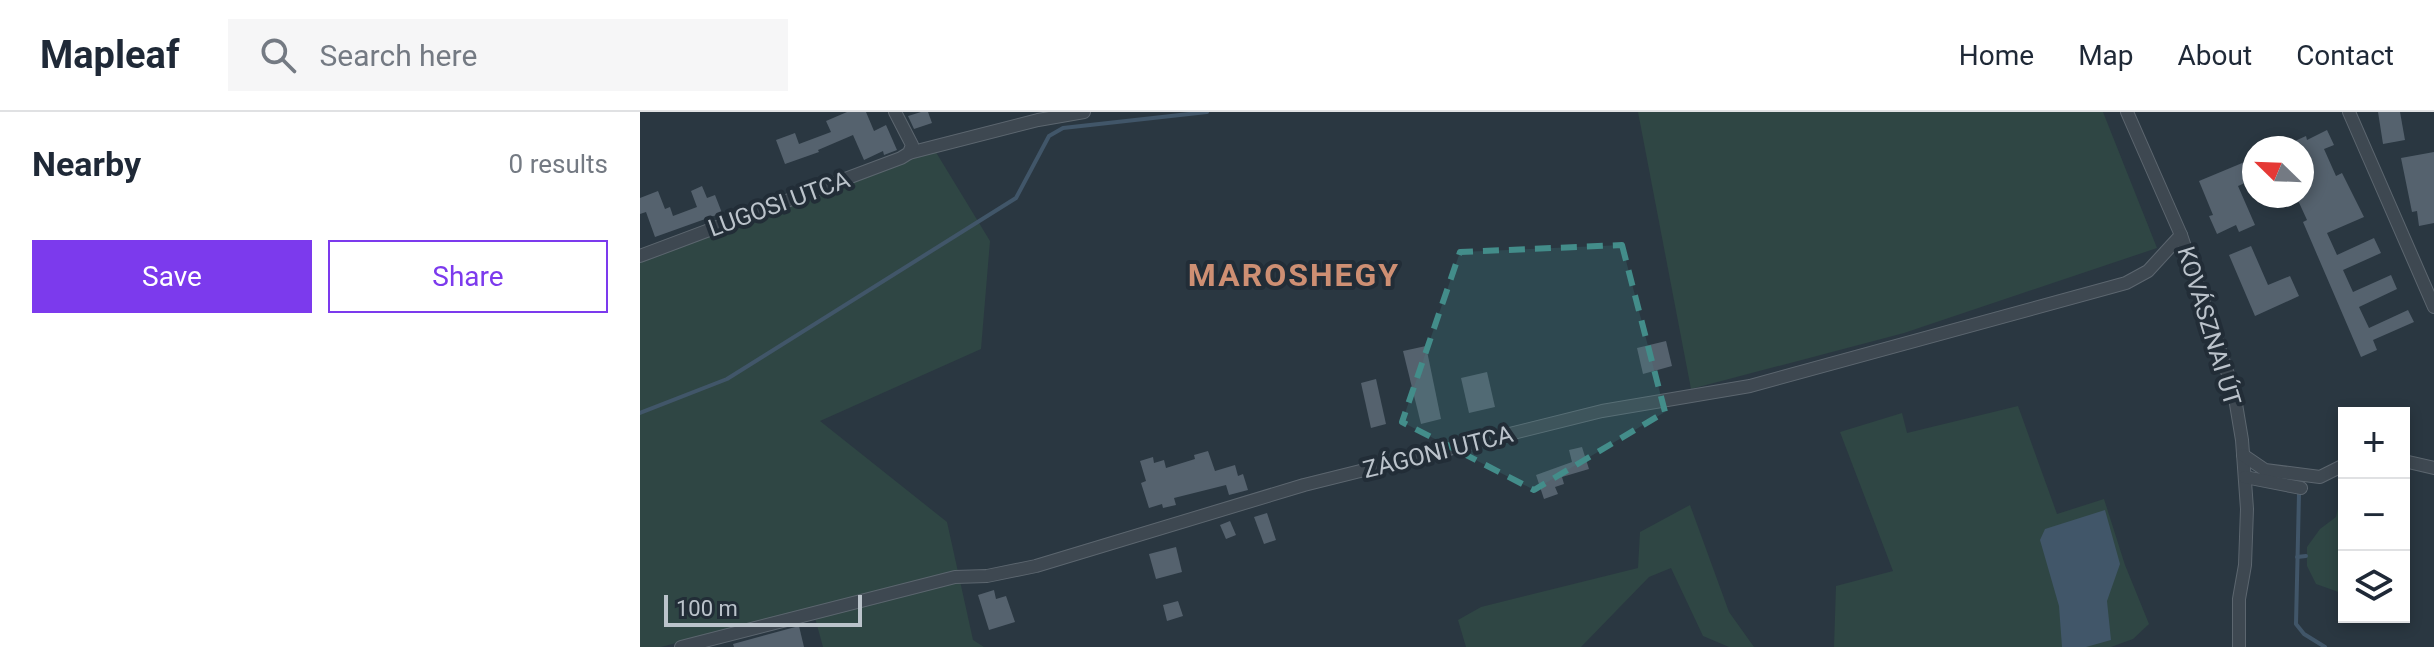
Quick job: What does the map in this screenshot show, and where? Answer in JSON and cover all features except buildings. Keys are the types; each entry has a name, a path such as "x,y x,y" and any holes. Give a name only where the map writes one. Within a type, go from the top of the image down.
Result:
{"street":[{"path":"895,112 910,149"},
{"name":"LUGOSI UTCA","path":"640,256 910,149 1084,112"},
{"name":"KOVÁSZNAI ÚT","path":"2127,112 2181,235 2234,392 2247,509 2245,565 2239,599 2239,647"},
{"path":"2349,112 2434,307"},
{"name":"ZÁGONI UTCA","path":"681,647 955,577 987,576 1036,566 1304,485 1587,415 1699,397 1827,367 2126,283 2148,271 2181,235"},
{"path":"2243,455 2265,470 2320,477 2338,468"},
{"path":"2410,462 2434,468"},
{"path":"2245,477 2301,488"}],"highlighted area":[{"path":"1622,245 1665,412 1534,490 1402,422 1460,252"}],"green space":[{"path":"1638,112 2103,112 2157,248 1904,333 1691,389"},
{"path":"934,149 990,241 981,349 820,421 947,522 973,640 984,647 823,647 812,607 661,647 640,647 640,260"},
{"path":"2018,406 2057,514 2104,499 2125,565 2149,624 2133,639 2111,647 1834,647 1836,586 1893,571 1840,432 1902,413 1907,433"},
{"path":"1690,505 1729,612 1754,647 1729,647 1703,636 1671,568 1649,577 1581,647 1466,647 1458,620 1481,607 1638,568 1640,532"},
{"path":"2338,508 2338,592 2316,584 2307,566 2307,547 2320,529 2336,517"}],"water":[{"path":"2105,510 2120,564 2107,601 2111,640 2086,647 2062,647 2059,606 2040,540 2045,529"}],"waterway":[{"path":"640,413 727,379 1016,198 1049,136 1063,128 1207,112"},
{"path":"2299,494 2296,624 2304,634 2325,647"},
{"path":"2297,557 2306,556"}],"district":[{"name":"MAROSHEGY","path":"1294,275"}]}
